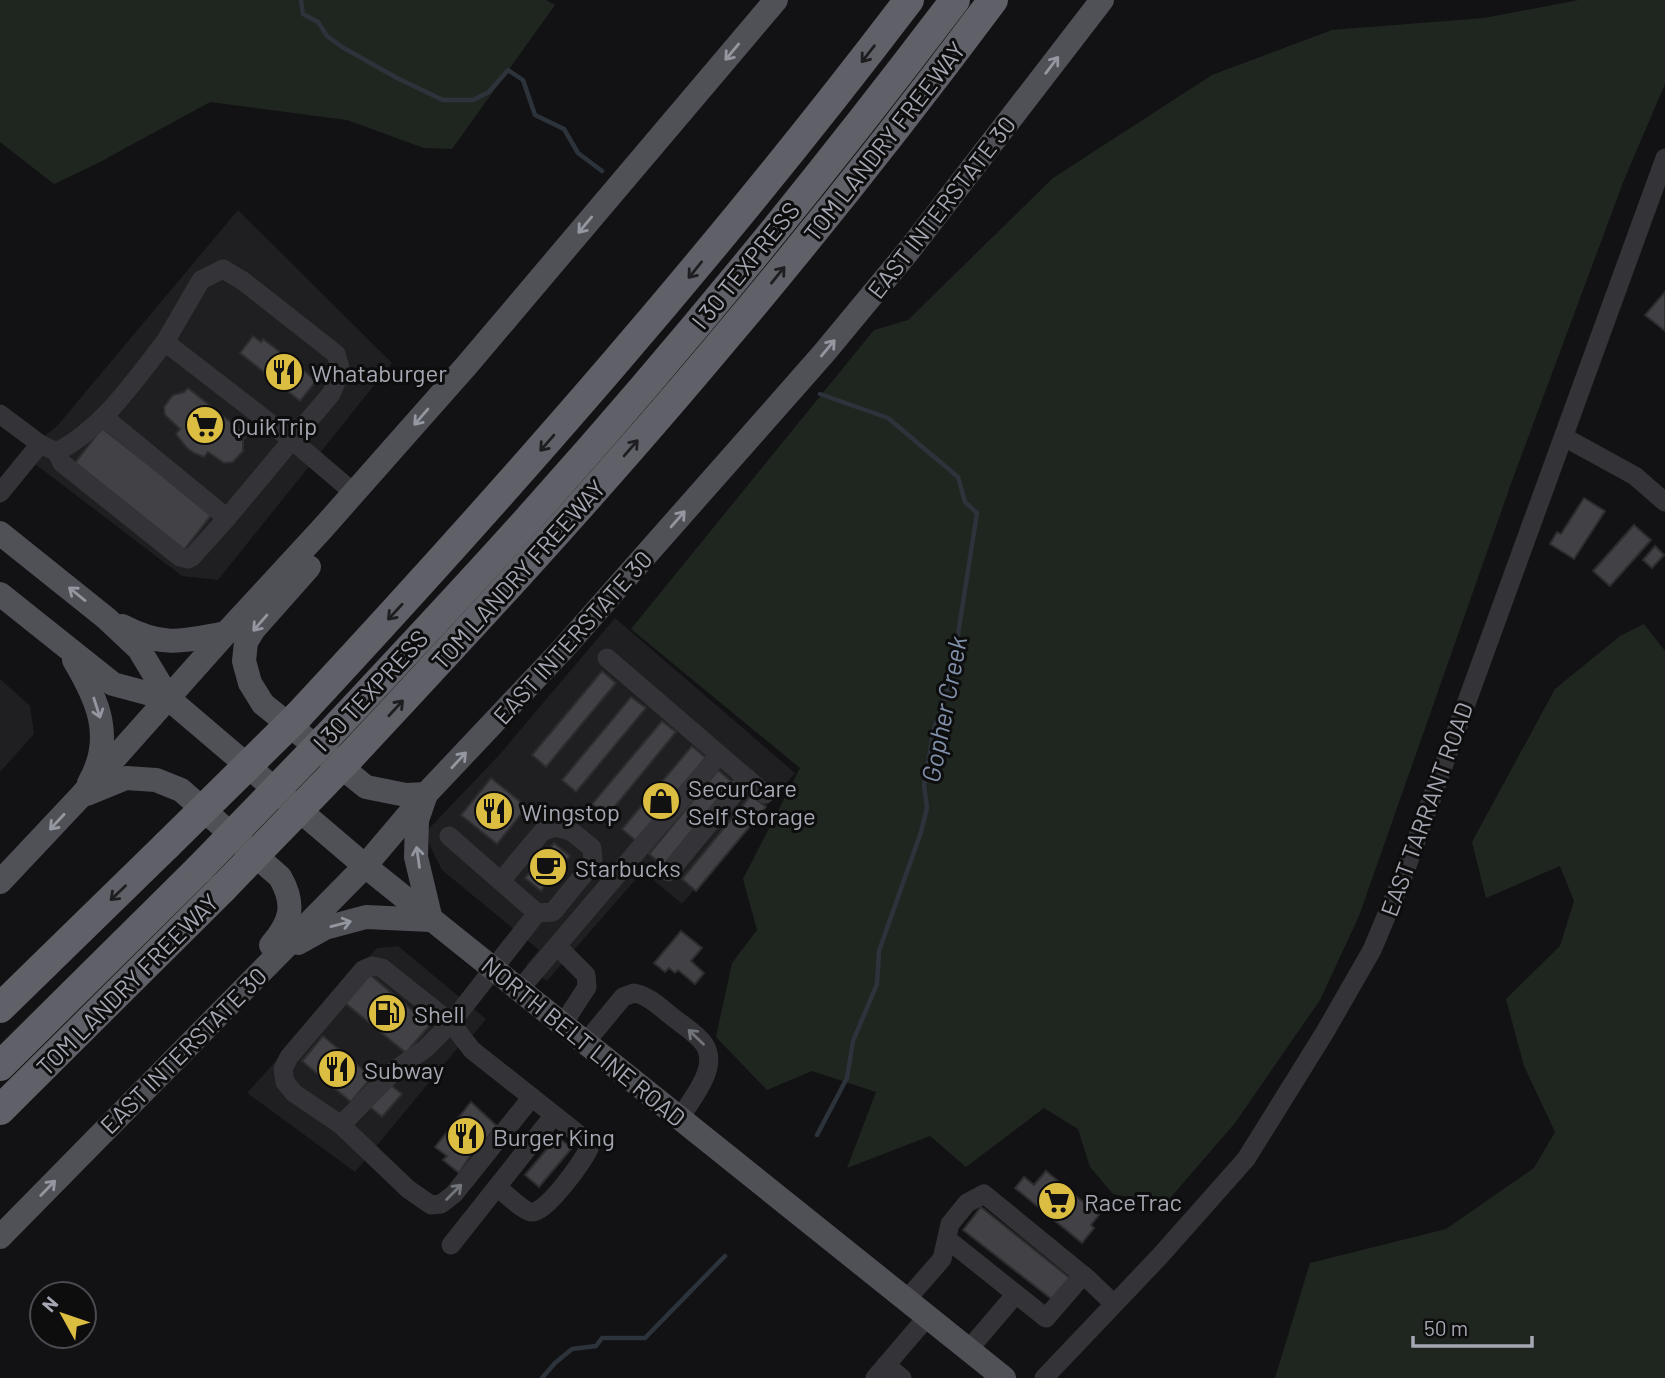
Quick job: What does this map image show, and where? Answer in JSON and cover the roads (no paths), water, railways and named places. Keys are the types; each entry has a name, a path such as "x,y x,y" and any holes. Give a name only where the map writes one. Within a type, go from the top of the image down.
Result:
{"highway":[{"path":"0,1008 298,716 441,562 599,384 761,190 909,0"},
{"name":"I 30 TEXPRESS","path":"0,1066 199,869 325,739 513,536 617,418 770,236 955,0"},
{"name":"TOM LANDRY FREEWAY","path":"0,1110 349,758 522,571 727,337 858,176 993,0"}],"main road":[{"path":"0,882 169,699 467,365 776,0"},
{"name":"EAST INTERSTATE 30","path":"0,1237 365,866 426,794 562,650 824,353 910,249 1102,0"},
{"path":"279,953 325,928 366,917 431,920 416,848 417,820 426,794 406,795 366,787 263,704 250,682 244,661 246,642 254,629 321,554 322,529"},
{"name":"NORTH BELT LINE ROAD","path":"0,533 106,618 139,649 169,699 365,866 907,1299 985,1367"},
{"name":"NORTH BELT LINE ROAD","path":"0,594 113,684 169,699"},
{"path":"106,618 142,636 172,642 226,633"},
{"path":"67,647 97,704 102,724 95,771 80,797"},
{"path":"80,797 126,778 156,780 181,790 281,877 290,906 288,921 282,932 231,989 218,1013"}],"street":[{"name":"EAST TARRANT ROAD","path":"1044,1378 1246,1159 1372,950 1404,874 1665,158"},
{"path":"0,414 48,448 62,463 180,557 188,559 227,518 331,394 341,370 335,354 243,281 223,269 201,280 165,342 104,417 75,443 48,448 0,493"},
{"path":"165,342 292,440 354,493"},
{"path":"104,417 227,518"},
{"path":"1564,437 1635,475 1665,502"},
{"path":"607,658 765,793"},
{"path":"520,989 719,755"},
{"path":"669,872 747,778"},
{"path":"341,1125 395,1070 425,1049 451,1023 545,913 593,863 592,848 571,831 555,827 542,832 500,881"},
{"path":"449,836 500,881 545,913"},
{"path":"556,946 586,975 587,988 563,1024"},
{"path":"497,1187 529,1212 536,1213 543,1209 572,1174 590,1146 587,1141 532,1097 472,1050 451,1023 382,968 372,966 363,970 289,1057 283,1069 285,1082 294,1093 341,1125 408,1189 430,1205 441,1204 454,1194 532,1097"},
{"path":"586,1042 623,997 634,993 649,999 697,1036 708,1053 709,1063 703,1080 680,1118"},
{"path":"451,1245 554,1115"},
{"path":"907,1299 942,1259 950,1224 967,1203 984,1194 1083,1275 1114,1304"},
{"path":"947,1239 1046,1318 1083,1275"},
{"path":"985,1367 1016,1294"},
{"path":"902,1378 880,1372 928,1316"}],"waterway":[{"name":"Gopher Creek","path":"301,0 303,14 318,22 327,36 342,47 443,100 473,100 489,92 508,70 523,80 535,115 564,129 578,153 602,171"},
{"name":"Gopher Creek","path":"817,1135 847,1078 853,1041 877,984 879,951 921,832 927,808 924,785 934,729 951,679 977,513 965,502 958,477 888,418 820,394"},
{"name":"Gopher Creek","path":"542,1378 572,1349 596,1346 602,1338 645,1338 725,1256"}],"place":[{"name":"Whataburger","path":"284,372"},
{"name":"QuikTrip","path":"205,425"},
{"name":"SecurCare Self Storage","path":"661,801"},
{"name":"Wingstop","path":"494,811"},
{"name":"Starbucks","path":"548,867"},
{"name":"Shell","path":"387,1013"},
{"name":"Subway","path":"337,1069"},
{"name":"Burger King","path":"466,1136"},
{"name":"RaceTrac","path":"1057,1201"}]}
